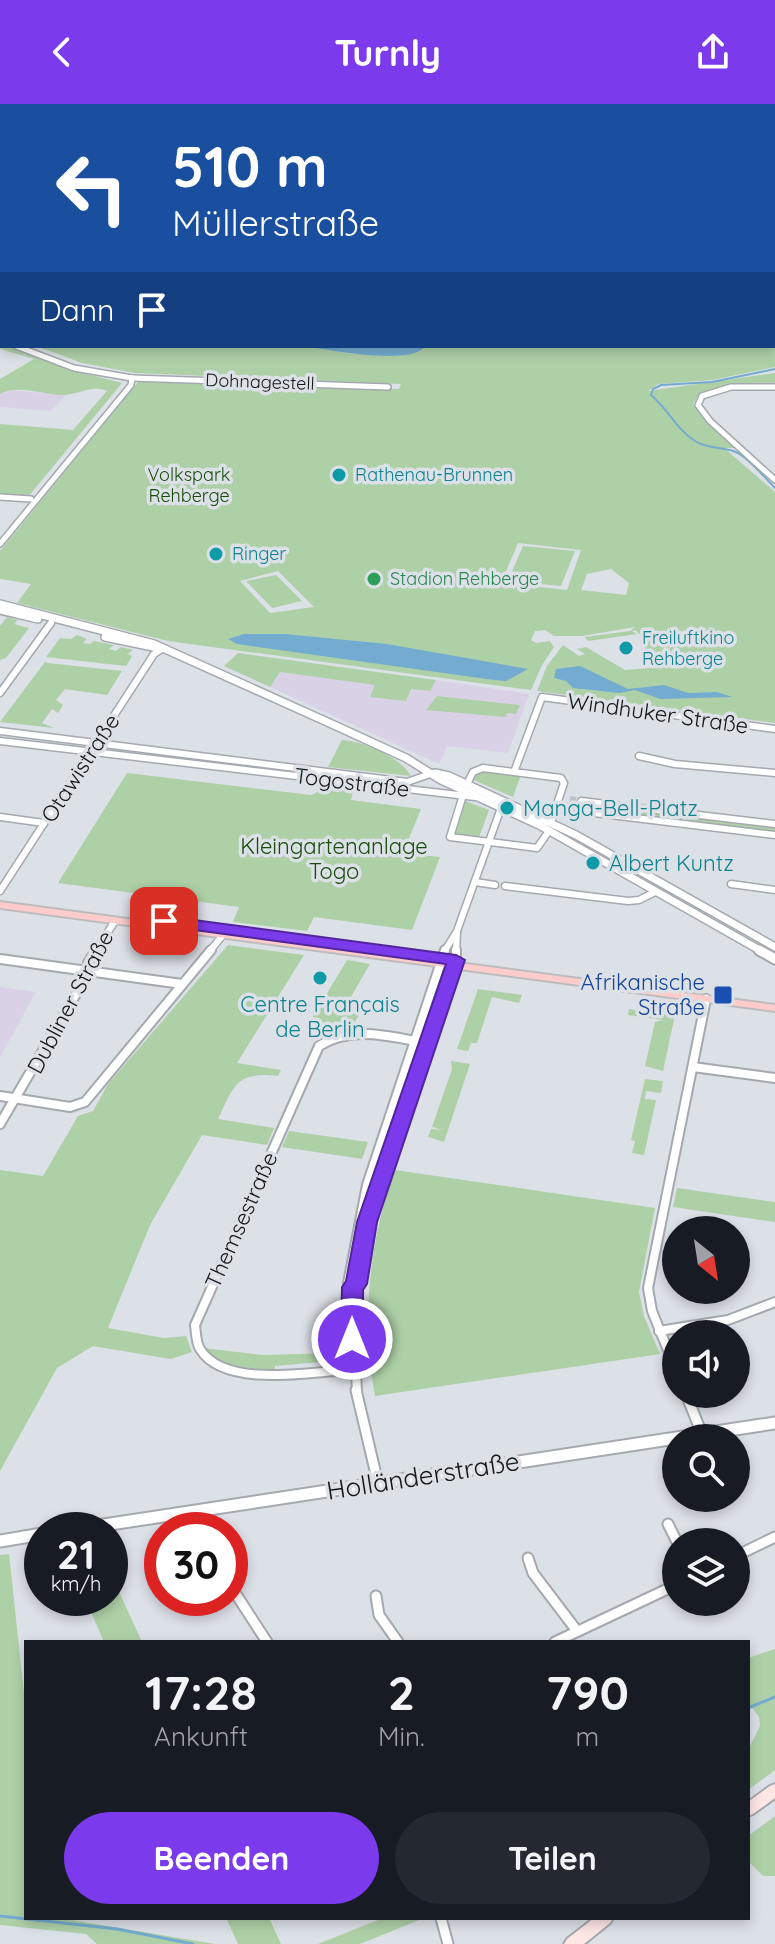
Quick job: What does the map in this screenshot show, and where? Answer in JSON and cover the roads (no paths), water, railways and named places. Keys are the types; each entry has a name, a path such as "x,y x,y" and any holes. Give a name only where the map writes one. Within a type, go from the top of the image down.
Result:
{"main road":[{"path":"0,899 438,961"},
{"path":"0,905 223,935 775,1000"},
{"path":"455,963 775,1008"},
{"path":"750,1809 775,1790"},
{"path":"572,1944 602,1920"}],"street":[{"name":"Dohnagestell","path":"21,348 74,368 128,379 388,387"},
{"name":"Dohnagestell","path":"29,348 69,363 128,379"},
{"path":"0,544 87,434 132,383 128,379"},
{"path":"775,387 715,391 702,396 698,405 710,421 775,480"},
{"path":"0,497 34,500"},
{"path":"0,537 34,500"},
{"path":"0,607 146,648 162,649 334,725 477,797 503,805"},
{"path":"0,693 54,621"},
{"name":"Otawistraße","path":"0,891 154,654 162,649"},
{"name":"Windhuker Straße","path":"514,772 542,697 775,729"},
{"name":"Togostraße","path":"0,731 229,764 465,791"},
{"name":"Togostraße","path":"0,741 407,782 433,773"},
{"path":"639,756 675,764 775,773"},
{"path":"480,769 514,772 561,778 564,783 544,843 537,848 450,837 473,772 480,769"},
{"path":"465,791 576,835 775,947"},
{"path":"559,798 570,799"},
{"path":"581,801 775,824"},
{"path":"378,1483 353,1369 352,1287 348,1283 351,1258 363,1194 415,1041 438,961 457,931 503,805"},
{"path":"556,808 567,809"},
{"path":"578,811 775,835"},
{"path":"0,817 44,823"},
{"path":"550,827 565,841 775,959"},
{"path":"565,841 576,835"},
{"path":"475,882 495,885"},
{"path":"731,884 775,890"},
{"path":"505,886 628,901 639,900 666,886"},
{"name":"Dubliner Straße","path":"0,1124 43,1053 115,921"},
{"path":"352,1287 356,1284 367,1222 380,1179 455,963 457,931"},
{"path":"0,1096 70,1107 85,1102 223,935"},
{"path":"0,959 182,984"},
{"path":"662,1338 648,1288 706,999"},
{"name":"Themsestraße","path":"353,1369 264,1375 233,1372 216,1364 201,1351 195,1325 319,1046 333,1037 349,1033 427,1043"},
{"path":"693,1067 775,1078"},
{"path":"659,1331 728,1320 775,1302"},
{"name":"Holländerstraße","path":"750,1427 775,1423"},
{"name":"Holländerstraße","path":"191,1512 662,1440"},
{"path":"668,1524 670,1528"},
{"path":"0,1541 24,1537"},
{"path":"750,1549 775,1537"},
{"path":"528,1558 533,1573 577,1631"},
{"path":"559,1640 662,1592"},
{"path":"376,1596 379,1615 397,1640"},
{"path":"248,1613 266,1640"},
{"path":"442,1920 448,1944"}],"water":[{"path":"317,348 424,348 401,355"},
{"path":"244,634 285,634 387,644 528,669 506,681 494,680 237,644 228,639"},
{"path":"580,666 628,689 664,685 688,693 717,692 732,697 660,699 635,690 619,693 573,688 566,681 554,678 556,669"}],"waterway":[{"path":"775,369 712,382 661,385 653,389 651,395 689,436 705,446 738,453 775,488"},
{"path":"750,1707 775,1697"},
{"path":"0,1916 24,1919"},
{"path":"36,1920 117,1929 193,1944"}],"tunnel":[{"path":"570,799 581,801"},
{"path":"567,809 578,811"}],"place":[{"name":"Rathenau-Brunnen","path":"339,475"},
{"name":"Ringer","path":"216,554"},
{"name":"Stadion Rehberge","path":"374,579"},
{"name":"Freiluftkino Rehberge","path":"626,648"},
{"name":"Manga-Bell-Platz","path":"507,808"},
{"name":"Albert Kuntz","path":"593,863"},
{"name":"Centre Français de Berlin","path":"320,978"},
{"name":"Afrikanische Straße","path":"723,995"}],"park label":[{"name":"Volkspark Rehberge","path":"189,485"},
{"name":"Kleingartenanlage Togo","path":"334,858"}]}
